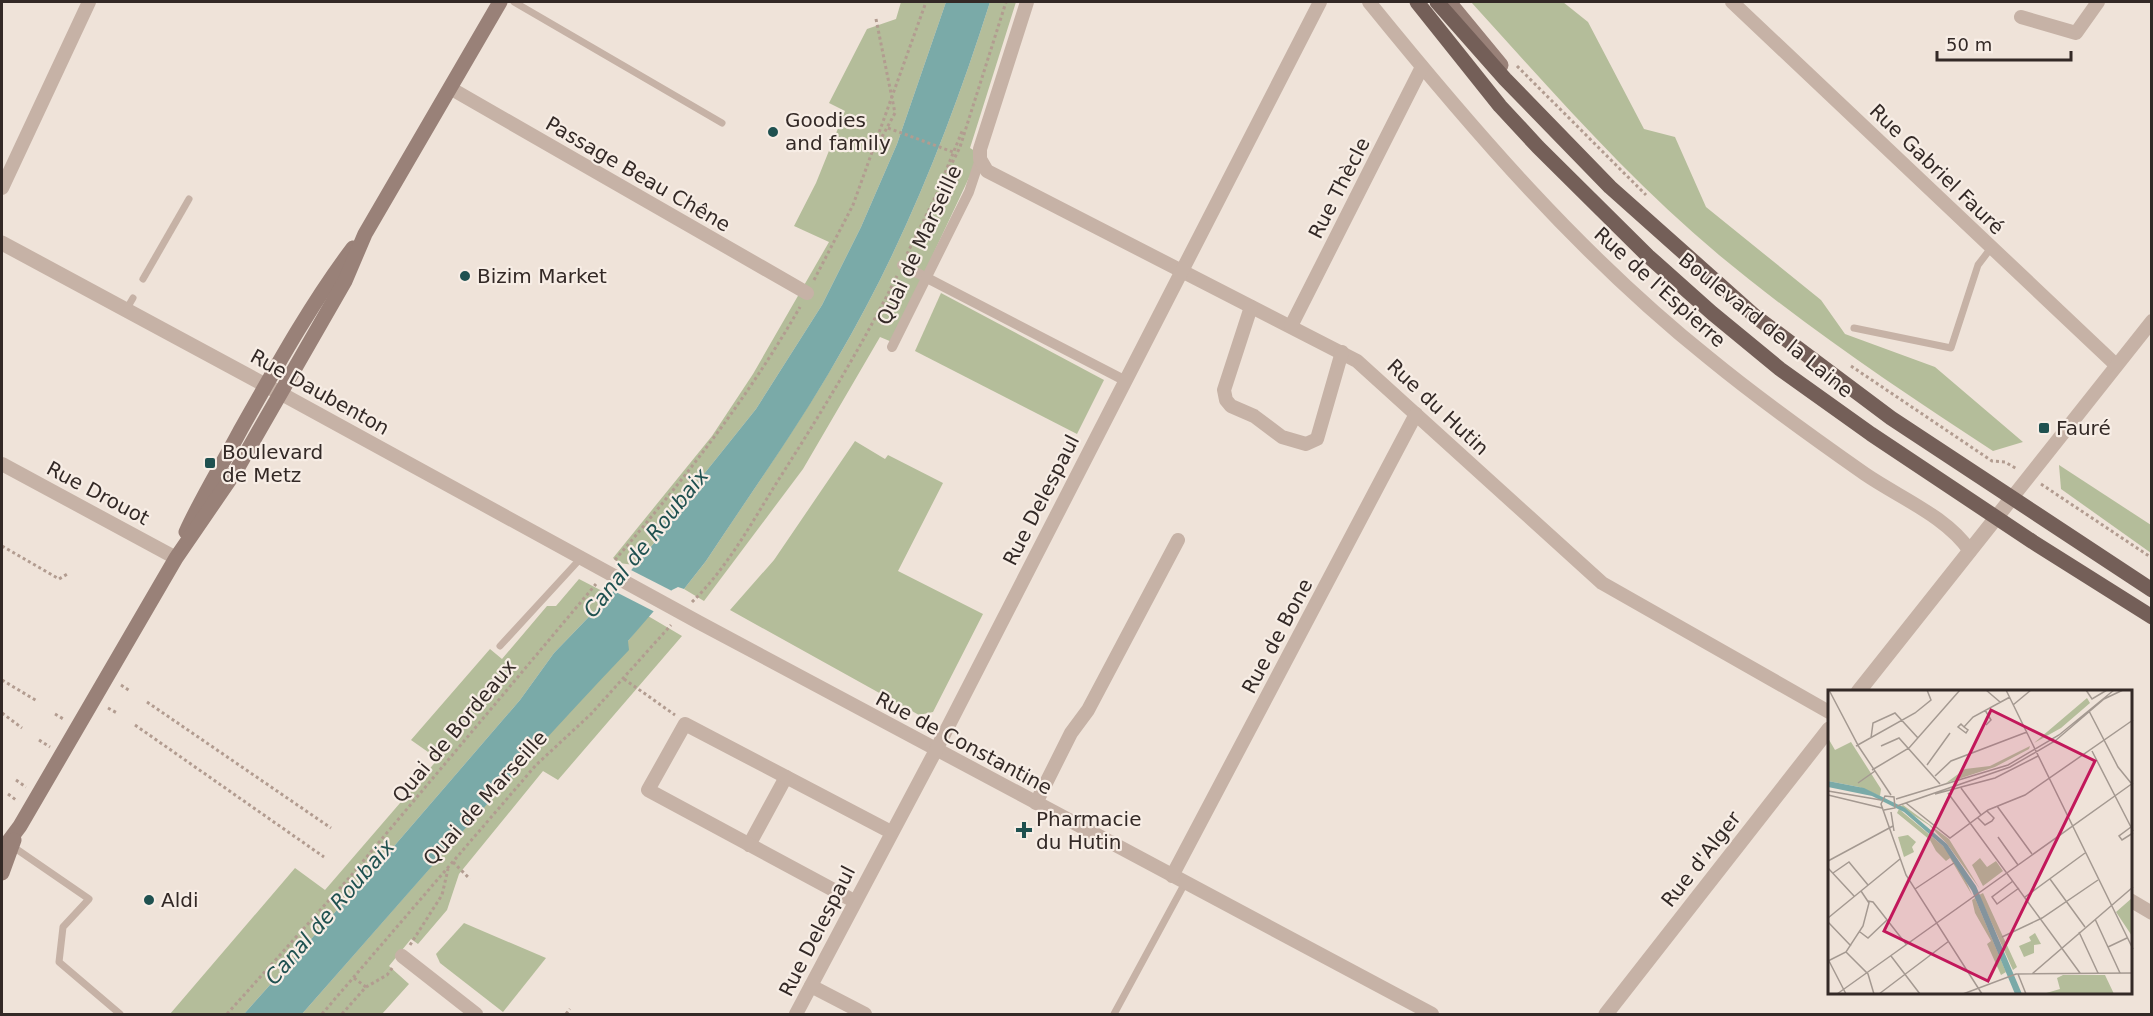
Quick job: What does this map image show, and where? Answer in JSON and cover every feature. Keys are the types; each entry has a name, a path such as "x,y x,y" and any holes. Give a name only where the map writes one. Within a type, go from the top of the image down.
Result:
{"main road":[{"path":"176,558 205,492 266,385 336,271 364,234 500,2"},
{"name":"Boulevard de la Laine","path":"1407,2 1500,106 1648,256 1745,340 1830,405 1996,518 2151,616"},
{"path":"1417,2 1500,106"},
{"path":"1437,2 1505,79 1530,103"},
{"name":"Boulevard de la Laine","path":"1449,2 1530,103 1610,187 1756,317 1848,388 2151,590"},
{"path":"2,873 7,848 176,558 219,499 345,281 364,234"}],"street":[{"path":"2,188 89,2"},
{"name":"Quai de Marseille","path":"892,347 969,192 980,159 983,139 1027,2"},
{"name":"Rue Delespaul","path":"796,1014 936,750 1320,2"},
{"name":"Rue de l'Espierre","path":"1369,2 1422,67 1539,200 1664,321 1711,360 1865,474 1958,533 1970,551"},
{"name":"Rue Gabriel Fauré","path":"1732,2 2116,365"},
{"path":"2021,17 2076,33 2098,2"},
{"name":"Rue Thècle","path":"1291,326 1422,67"},
{"name":"Passage Beau Chêne","path":"450,88 807,293"},
{"name":"Quai de Marseille","path":"980,159 992,174"},
{"name":"Rue du Hutin","path":"992,174 1341,352 1367,369 1602,583 1828,710"},
{"name":"Rue Daubenton","path":"2,243 129,304 280,393 612,575"},
{"path":"903,265 926,279 1124,380"},
{"path":"1251,307 1224,390 1225,396 1231,406 1254,416 1282,437 1306,444 1317,439 1341,352"},
{"path":"1860,690 2151,321"},
{"name":"Rue de Bone","path":"1172,876 1416,414"},
{"name":"Rue Drouot","path":"2,464 176,558"},
{"path":"1036,803 1071,733 1088,710 1178,540"},
{"name":"Rue de Constantine","path":"612,575 1432,1014"},
{"path":"854,901 648,790 685,724 891,832"},
{"name":"Rue d'Alger","path":"1606,1014 1828,730"},
{"path":"749,845 786,777"},
{"path":"2132,901 2151,913"},
{"path":"402,956 476,1014"},
{"path":"811,986 865,1014"}],"lane":[{"path":"514,2 722,123"},
{"path":"143,279 189,199"},
{"path":"1854,328 1951,348 1978,265 1991,248"},
{"path":"500,646 581,558"},
{"path":"7,848 89,899 63,927 58,962 120,1014"},
{"path":"1114,1014 1185,883"}],"path":[{"path":"943,177 960,147 1006,2"},
{"path":"876,19 895,113 876,148"},
{"path":"1516,64 1647,195"},
{"path":"943,177 966,123"},
{"path":"888,128 953,152"},
{"name":"Quai de Marseille","path":"322,1014 536,765 591,714 624,679 675,609 716,578 873,324 943,177"},
{"path":"1843,360 1992,461 2006,462 2029,476 2151,558"},
{"path":"3,548 59,579 69,573"},
{"name":"Quai de Bordeaux","path":"226,1014 349,878 612,575"},
{"path":"624,679 667,707 685,724"},
{"path":"2,680 37,701"},
{"path":"147,702 331,828"},
{"path":"2,713 22,728"},
{"path":"135,725 324,857"},
{"path":"453,862 470,879"},
{"path":"354,978 366,987"},
{"path":"566,1014 570,1009"}],"green space":[{"path":"901,2 946,2 897,144 861,227 822,305 756,409 656,534 655,542 634,565 619,563 613,558 712,436 753,374 829,242 794,226 816,183 845,111 829,103 867,29 896,19"},
{"path":"990,2 1016,2 970,148 975,151 974,167 892,342 880,337 803,469 704,601 684,589 706,561 790,436 861,317 924,185 959,94"},
{"path":"1471,2 1563,2 1588,22 1644,129 1675,137 1706,207 1821,300 1845,334 1935,367 2023,442 1993,451 1853,357 1752,282 1653,196 1560,101"},
{"path":"941,293 1104,380 1077,434 915,351"},
{"path":"855,441 885,459 888,455 943,483 898,571 983,614 933,712 919,715 730,610 774,560"},
{"path":"2059,465 2151,525 2151,553 2061,489"},
{"path":"579,579 610,595 554,653 520,700 389,852 244,1014 170,1014 295,868 325,890 438,759 411,740 490,649 502,659 547,606 556,606"},
{"path":"648,616 682,636 558,780 543,771 459,874 447,910 418,944 411,939 389,966 409,984 382,1014 302,1014 627,648 628,641"},
{"path":"464,923 546,958 503,1012 440,963 436,954"}],"water":[{"path":"946,2 990,2 959,94 924,185 861,317 822,385 706,561 684,589 678,587 672,590 628,641 629,650 504,785 302,1014 244,1014 389,852 520,700 554,653 610,595 655,542 656,534 756,409 822,305 861,227 897,144"}],"pier":[{"path":"627,568 674,592 657,613 612,590"}],"place":[{"name":"Goodies and family","path":"773,132"},
{"name":"Bizim Market","path":"465,276"},
{"name":"Fauré","path":"2044,428"},
{"name":"Boulevard de Metz","path":"210,463"},
{"name":"Pharmacie du Hutin","path":"1024,830"},
{"name":"Aldi","path":"149,900"}],"water label":[{"name":"Canal de Roubaix","path":"646,543"},
{"name":"Canal de Roubaix","path":"330,912"}]}
